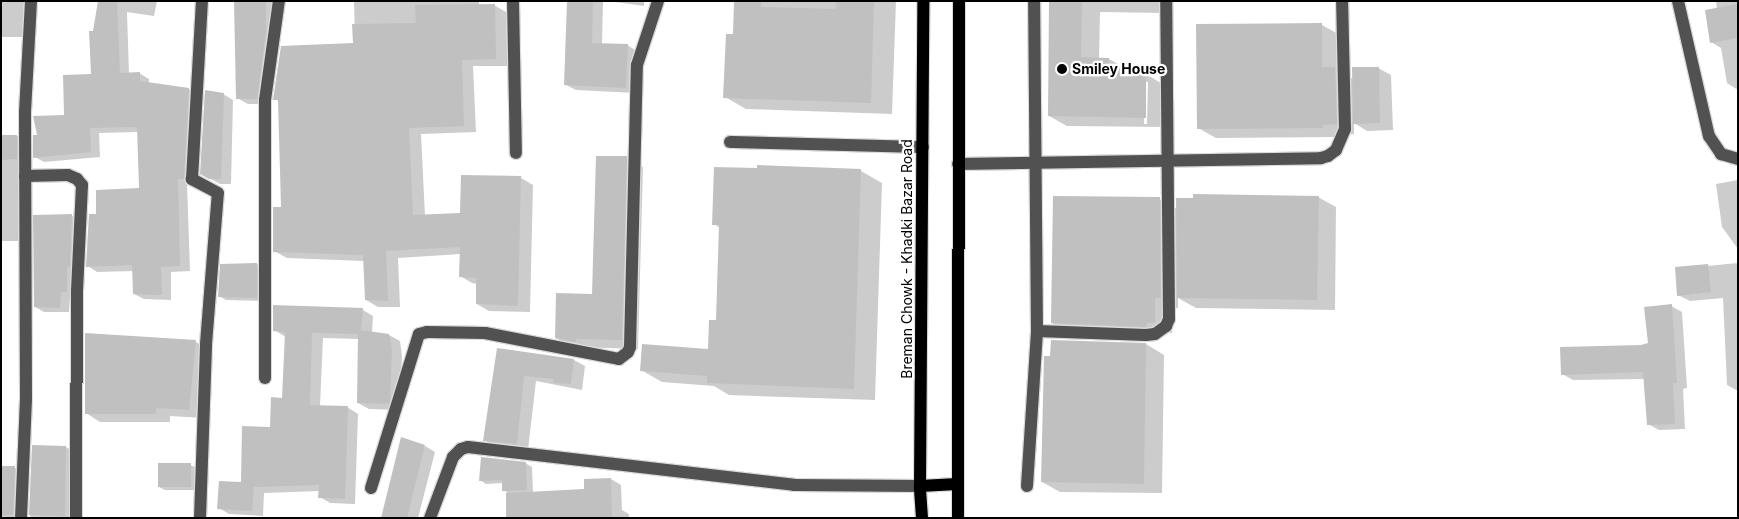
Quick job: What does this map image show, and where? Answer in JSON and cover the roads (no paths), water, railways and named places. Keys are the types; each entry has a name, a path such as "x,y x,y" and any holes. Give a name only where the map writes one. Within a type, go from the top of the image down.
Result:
{"main road":[{"name":"Breman Chowk - Khadki Bazar Road","path":"922,518 920,486 923,1"},
{"path":"958,518 959,1"},
{"path":"920,486 957,484"}],"street":[{"path":"21,518 26,400 25,112 31,1"},
{"path":"200,518 206,344 218,193 192,179 202,1"},
{"path":"265,378 265,100 279,1"},
{"path":"513,1 516,153"},
{"path":"371,488 419,334 427,332 486,333 619,359 628,352 630,347 637,65 658,1"},
{"path":"1027,486 1036,331 1034,1"},
{"path":"1036,331 1146,335 1155,334 1166,326 1169,319 1166,1"},
{"path":"958,164 1321,158 1328,156 1336,150 1345,130 1342,1"},
{"path":"1678,1 1709,136 1721,154 1738,159"},
{"path":"730,142 923,147"},
{"path":"25,176 68,175 77,178 82,185 77,291 76,518"},
{"path":"430,518 453,457 461,449 468,448 794,485 920,486"}],"place":[{"name":"Smiley House","path":"1062,69"}]}
